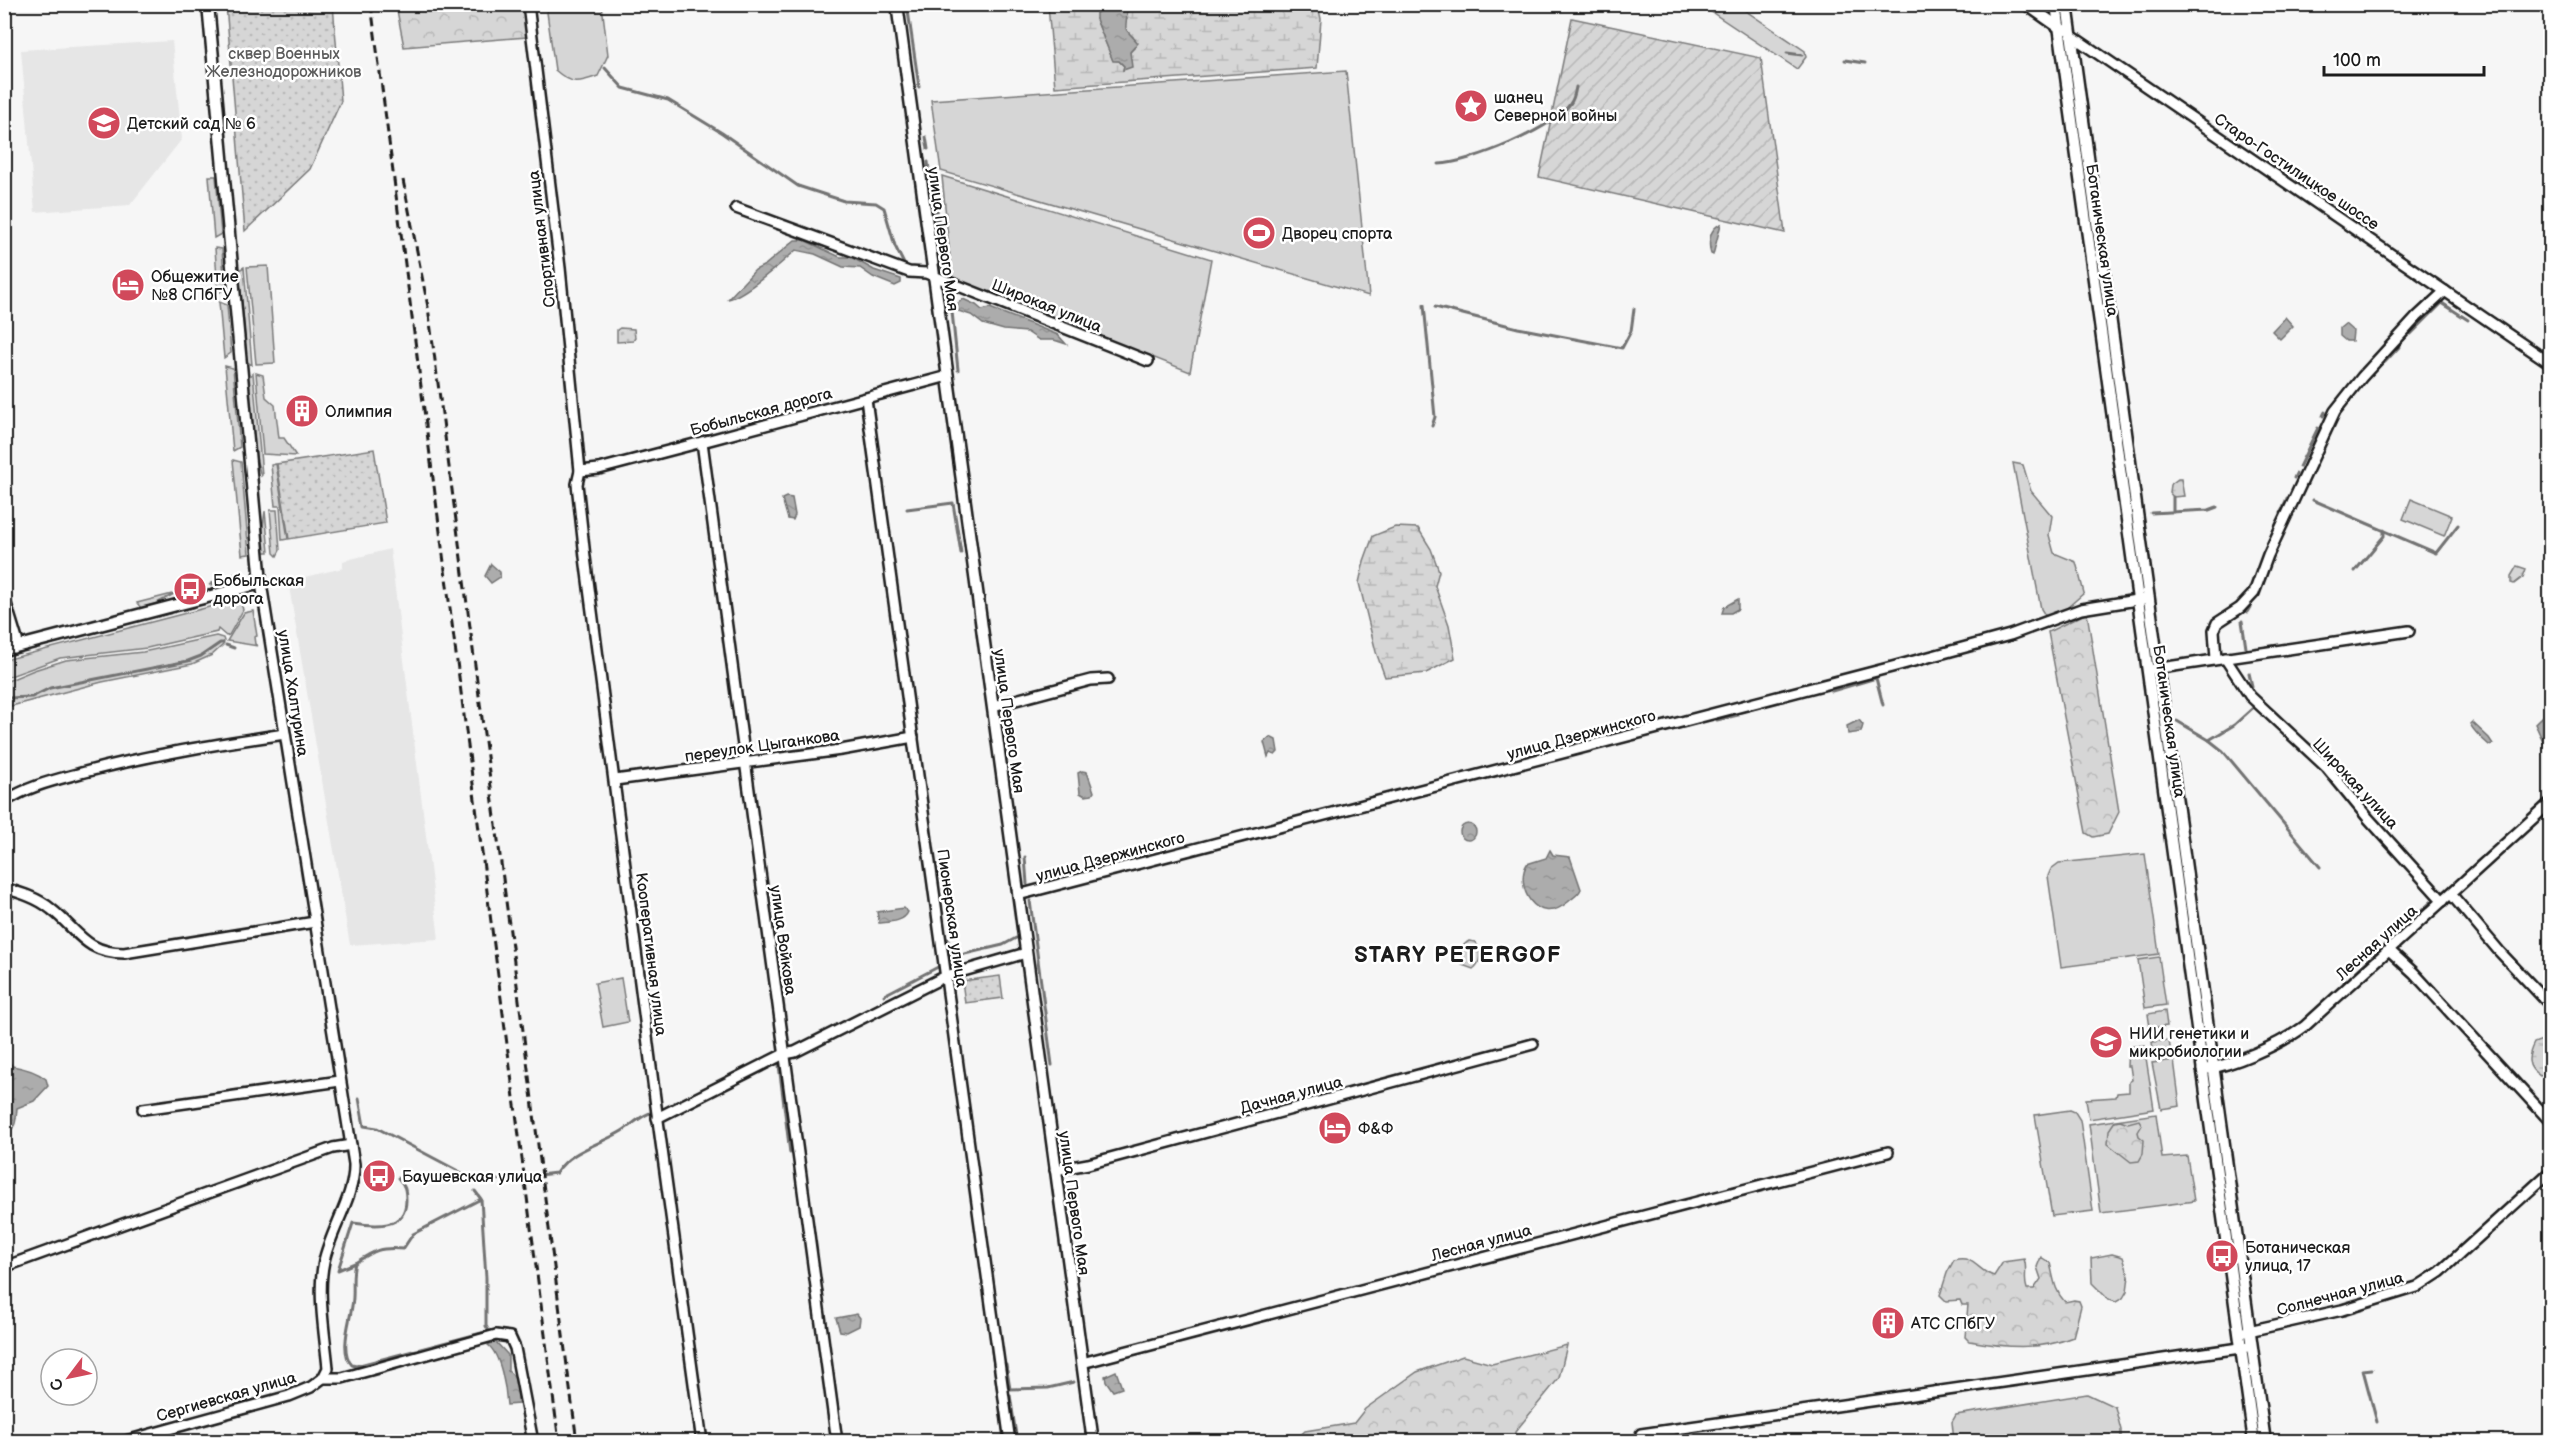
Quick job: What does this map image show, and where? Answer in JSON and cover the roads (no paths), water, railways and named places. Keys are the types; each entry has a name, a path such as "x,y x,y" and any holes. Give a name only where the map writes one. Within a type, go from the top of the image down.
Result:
{"street":[{"name":"улица Халтурина","path":"208,4 261,583 351,1145 354,1179 334,1228 323,1264 328,1368 323,1378"},
{"name":"Спортивная улица","path":"528,4 560,268 580,471"},
{"name":"улица Первого Мая","path":"897,4 1093,1442"},
{"name":"Старо-Гостилицкое шоссе","path":"2026,4 2550,363"},
{"name":"Ботаническая улица","path":"2056,4 2144,599"},
{"name":"Ботаническая улица","path":"2067,4 2153,669 2244,1332 2265,1442"},
{"name":"Широкая улица","path":"735,208 909,272 926,273 1148,361"},
{"path":"2220,658 2214,630 2217,623 2240,608 2254,593 2268,555 2335,411 2370,368 2417,317 2445,291"},
{"name":"Бобыльская дорога","path":"580,471 599,469 948,376"},
{"name":"Пионерская улица","path":"866,399 1010,1442"},
{"name":"улица Войкова","path":"702,442 837,1442"},
{"name":"Кооперативная улица","path":"580,471 579,495 657,1118 702,1442"},
{"path":"4,650 261,583"},
{"path":"4,597 19,646"},
{"name":"улица Дзержинского","path":"1018,895 1892,667 2018,632 2081,609 2144,599"},
{"path":"2153,669 2409,631"},
{"name":"Широкая улица","path":"2220,658 2250,696 2327,768 2368,818 2550,1005"},
{"path":"993,706 1091,680 1108,679"},
{"path":"4,802 30,788 98,768 150,756 285,734"},
{"name":"переулок Цыганкова","path":"615,780 887,743 912,737"},
{"name":"Лесная улица","path":"2208,1069 2274,1045 2296,1033 2550,803"},
{"path":"4,888 40,901 51,908 88,944 110,953 315,922"},
{"path":"2389,950 2414,973 2550,1121"},
{"path":"657,1118 946,976 1026,953"},
{"name":"Дачная улица","path":"1056,1170 1088,1164 1533,1044"},
{"path":"143,1109 340,1081"},
{"path":"4,1267 333,1148 351,1145"},
{"name":"Лесная улица","path":"1082,1363 1888,1152"},
{"name":"Солнечная улица","path":"2244,1332 2342,1310 2417,1287 2440,1272 2550,1172"},
{"name":"Сергиевская улица","path":"123,1441 289,1396 311,1387 323,1378 342,1378 496,1335 510,1337 519,1360 533,1442"},
{"path":"1641,1438 2247,1348"},
{"name":"Ботаническая улица","path":"2247,1348 2254,1442"}],"water":[{"path":"1117,5 1124,5 1127,11 1126,29 1138,43 1130,52 1132,67 1123,70 1124,66 1119,61 1113,61 1096,19 1096,13"},
{"path":"1721,224 1713,255 1710,250 1710,237 1714,229"},
{"path":"795,240 804,240 840,257 851,257 874,270 901,279 901,283 895,286 873,277 860,268 843,267 815,254 796,250 753,285 728,299 755,270 765,265"},
{"path":"963,299 982,310 990,308 1058,335 1066,344 1054,340 1039,340 1027,332 1004,330 983,324 971,315 958,311 957,304"},
{"path":"2285,317 2293,326 2280,339 2272,331"},
{"path":"2345,324 2353,331 2352,341 2346,341 2340,336 2340,328"},
{"path":"792,498 795,515 793,520 788,519 782,499"},
{"path":"491,564 500,572 500,577 491,583 485,576"},
{"path":"1738,599 1738,609 1731,613 1722,613 1724,607"},
{"path":"2543,716 2551,740 2550,756 2535,724"},
{"path":"1859,720 1863,725 1861,732 1848,734 1847,726"},
{"path":"2472,722 2493,744 2489,745 2478,735 2470,724"},
{"path":"1270,737 1276,740 1278,752 1275,755 1270,753 1268,757 1264,742"},
{"path":"1087,772 1094,792 1092,795 1085,796 1080,793 1078,773"},
{"path":"1468,824 1474,826 1476,832 1474,838 1468,840 1462,838 1460,832 1462,826"},
{"path":"1550,850 1553,855 1570,857 1581,889 1577,895 1557,909 1546,910 1531,901 1523,883 1527,864 1546,858"},
{"path":"904,908 908,912 903,918 879,923 877,912"},
{"path":"5,1046 6,1055 12,1066 38,1074 46,1079 48,1086 34,1101 17,1108 14,1126 5,1134"},
{"path":"857,1314 860,1318 859,1326 847,1332 840,1331 836,1318"},
{"path":"495,1341 508,1355 508,1371 516,1382 518,1404 507,1405 499,1364 493,1350 488,1345"},
{"path":"1116,1371 1122,1388 1113,1391 1105,1376"}],"waterway":[{"path":"907,4 919,87"},
{"path":"1787,53 1802,55"},
{"path":"1845,60 1865,63"},
{"path":"605,68 623,88 668,100 722,133 798,186 844,201 876,203 884,208 895,246 905,266"},
{"path":"1439,164 1470,158 1490,151 1547,124 1561,114 1571,102 1576,87"},
{"path":"926,137 928,149"},
{"path":"928,162 942,270"},
{"path":"934,192 947,274"},
{"path":"950,292 958,370"},
{"path":"2411,334 2442,303 2468,320"},
{"path":"1424,305 1435,417 1432,426"},
{"path":"1435,307 1518,328 1622,348 1631,331 1634,309"},
{"path":"2385,362 2399,347"},
{"path":"2323,416 2325,412"},
{"path":"2299,467 2318,428"},
{"path":"2294,478 2296,474"},
{"path":"2173,497 2173,512"},
{"path":"2281,512 2287,498"},
{"path":"2313,500 2436,553 2458,525"},
{"path":"907,509 953,503 961,553"},
{"path":"2151,513 2209,510 2217,507"},
{"path":"2271,536 2277,522"},
{"path":"2355,571 2384,536 2384,530"},
{"path":"2247,612 2250,607"},
{"path":"2242,621 2246,648"},
{"path":"8,698 32,697 50,688 188,661 223,643"},
{"path":"226,645 234,648"},
{"path":"2249,673 2252,686"},
{"path":"1832,691 1876,678 1883,705"},
{"path":"2209,740 2234,725 2255,706"},
{"path":"1717,720 1738,715"},
{"path":"2177,721 2223,751 2320,867"},
{"path":"1025,857 1027,884"},
{"path":"1030,901 1052,1065"},
{"path":"2350,977 2432,901"},
{"path":"952,957 1003,945 1016,938"},
{"path":"948,939 953,967"},
{"path":"884,995 938,967"},
{"path":"2344,982 2347,979"},
{"path":"779,1065 790,1153"},
{"path":"359,1098 364,1126 377,1128 479,1182 556,1173 577,1153 622,1131 650,1113"},
{"path":"355,1263 338,1270 353,1223 387,1224 401,1217 405,1210 405,1190 398,1178"},
{"path":"475,1191 481,1199 413,1234 403,1249 378,1250 355,1263 353,1301 346,1345 348,1359 352,1365 356,1366 489,1331 486,1326 486,1278 481,1199"},
{"path":"686,1279 690,1322"},
{"path":"694,1346 696,1356"},
{"path":"992,1351 1005,1442"},
{"path":"696,1362 699,1384"},
{"path":"1006,1365 1010,1389 1048,1388 1074,1382"},
{"path":"2372,1369 2363,1370 2377,1422"},
{"path":"700,1392 705,1431"},
{"path":"1010,1395 1017,1442"}],"railway":[{"path":"371,4 559,1442"},
{"path":"403,180 428,307 577,1442"}],"place":[{"name":"шанец Северной войны","path":"1471,106"},
{"name":"Детский сад № 6","path":"104,123"},
{"name":"Дворец спорта","path":"1259,233"},
{"name":"Общежитие №8 СПбГУ","path":"128,285"},
{"name":"Олимпия","path":"302,411"},
{"name":"Бобыльская дорога","path":"190,589"},
{"name":"НИИ генетики и микробиологии","path":"2106,1042"},
{"name":"Ф&Ф","path":"1335,1128"},
{"name":"Баушевская улица","path":"379,1176"},
{"name":"Ботаническая улица, 17","path":"2222,1256"},
{"name":"АТС СПбГУ","path":"1888,1323"}],"district":[{"name":"STARY PETERGOF","path":"1458,954"}],"park label":[{"name":"сквер Военных Железнодорожников","path":"284,62"}]}
